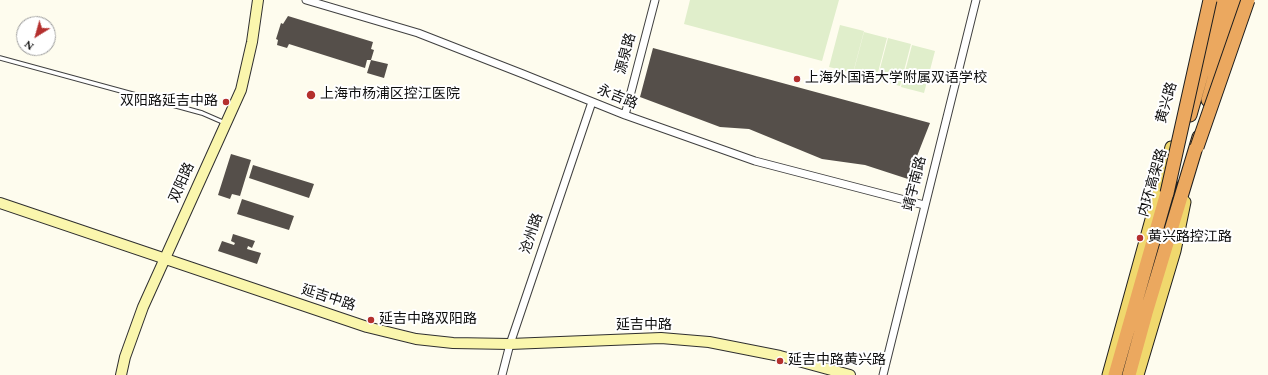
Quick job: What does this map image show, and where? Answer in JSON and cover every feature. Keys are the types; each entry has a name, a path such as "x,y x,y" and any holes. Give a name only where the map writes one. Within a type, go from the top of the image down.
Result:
{"highway":[{"path":"1168,193 1211,0"},
{"name":"内环高架路","path":"1115,375 1223,0"},
{"path":"1197,147 1215,72 1236,0"},
{"path":"1129,375 1146,313 1197,147 1248,0"}],"main road":[{"name":"黄兴路","path":"1108,375 1211,0"},
{"path":"1138,375 1175,251 1191,171 1240,0"}],"street":[{"name":"双阳路","path":"121,375 125,357 143,307 241,90 247,70 258,0"},
{"name":"永吉路","path":"306,0 418,34 625,116 755,161 924,205"},
{"name":"源泉路","path":"625,116 654,0"},
{"name":"靖宇南路","path":"883,375 976,0"},
{"name":"沧州路","path":"502,375 510,344 592,102"},
{"name":"延吉中路","path":"0,203 367,327 416,339 453,343 510,344 661,338 709,342 780,356 850,375"}],"lane":[{"path":"0,58 202,113 226,123"}],"green space":[{"path":"690,0 839,0 822,61 684,24"},
{"path":"840,25 864,31 853,73 829,67"},
{"path":"864,32 887,38 876,80 853,74"},
{"path":"888,38 911,44 900,86 877,80"},
{"path":"912,45 935,51 924,93 901,87"}],"building":[{"path":"288,16 373,42 371,49 374,50 371,60 367,60 365,68 289,44 287,48 277,45 278,40 276,39 281,23 283,24"},
{"path":"653,48 930,123 908,179 865,165 822,159 749,129 720,127 640,97"},
{"path":"371,60 388,64 384,78 367,73"},
{"path":"231,154 251,160 240,196 232,194 230,199 218,195"},
{"path":"253,165 314,184 309,198 249,178"},
{"path":"242,199 294,216 289,230 237,214"},
{"path":"233,234 255,241 252,248 248,246 247,249 261,253 257,264 218,251 222,241 234,245 235,243 231,241"}],"place":[{"name":"上海外国语大学附属双语学校","path":"797,79"},
{"name":"上海市杨浦区控江医院","path":"311,95"},
{"name":"双阳路延吉中路","path":"226,102"},
{"name":"黄兴路控江路","path":"1140,238"},
{"name":"延吉中路双阳路","path":"371,320"},
{"name":"延吉中路黄兴路","path":"780,361"}]}
